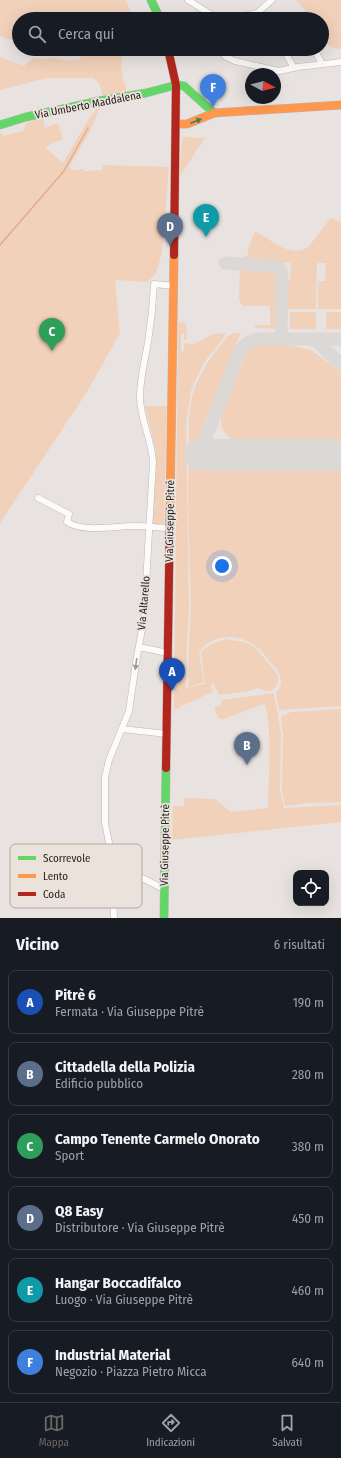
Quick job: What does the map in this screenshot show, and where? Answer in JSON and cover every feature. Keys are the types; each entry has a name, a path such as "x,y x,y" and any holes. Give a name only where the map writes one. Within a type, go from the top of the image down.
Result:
{"street":[{"path":"151,0 157,12"},
{"path":"188,0 207,12"},
{"path":"258,12 272,0"},
{"name":"Via Giuseppe Pitrè","path":"164,918 176,124 176,85 170,56"},
{"path":"224,56 226,58 258,67 280,71 341,62"},
{"path":"287,56 294,68"},
{"path":"318,56 322,64"},
{"path":"176,85 184,86 214,113"},
{"name":"Via Umberto Maddalena","path":"0,125 26,117 99,101 146,94 176,85"},
{"path":"176,124 187,124 214,113 341,105"},
{"name":"Via Altarello","path":"109,844 105,823 105,777 109,760 129,711 144,619 152,451 142,414 140,397 143,366 148,341 154,284 174,286"},
{"path":"38,498 69,514 67,522 79,527 110,528 136,526 149,528 170,528"},
{"path":"139,647 168,653"},
{"path":"122,729 167,734"},
{"path":"142,878 164,889"},
{"name":"Via Altarello","path":"114,908 114,918"}],"shaded area":[{"path":"0,0 126,0 131,12 12,12 12,40 0,36"},
{"path":"296,0 341,0 341,49 335,49 329,46 329,12 306,12"},
{"path":"81,56 122,56 121,68 127,93 112,97 103,96 99,83 93,78 47,78 0,90 0,57 24,66 33,58 55,58 70,61 80,60"},
{"path":"99,105 101,105 89,134 69,167 74,170 83,169 85,171 102,170 103,165 169,167 162,253 156,273 148,282 115,280 120,333 87,392 0,523 0,132 3,136 23,131 26,123 43,118 45,128 58,123 63,139 45,147 63,163 88,120"},
{"path":"182,137 205,138 180,176"},
{"path":"331,218 341,222 341,309 318,309 318,281 325,281 326,263 317,263 316,309 284,309 284,281 290,281 291,263 242,261 242,258 248,255 248,250 254,233 257,232 283,248 297,251 310,245"},
{"path":"242,265 272,266 278,269 280,280 280,329 256,328 254,325 270,325 270,306 243,306 241,304 239,298 240,268"},
{"path":"290,312 316,312 316,329 290,329"},
{"path":"326,312 341,312 341,329 326,329"},
{"path":"178,322 186,323 187,340 184,340 184,334 181,334 181,351 184,351 184,343 194,344 213,334 226,333 205,361 196,379 191,391 186,424 189,607 186,688 205,684 201,652 210,645 225,639 244,642 255,647 278,676 278,683 273,690 266,691 258,688 249,691 219,695 213,683 210,685 213,692 179,707 180,709 174,709"},
{"path":"233,333 240,333 240,335 199,436 198,469 341,469 341,706 279,710 276,693 280,688 281,682 278,671 257,647 240,638 233,637 218,639 204,646 199,652 204,682 188,687 191,607 188,506 189,414 192,396 206,365 227,337"},
{"path":"260,343 278,343 311,350 341,372 341,442 235,442 229,438 222,428 221,417 248,349"},
{"path":"145,406 167,406 164,524 152,524 156,451"},
{"path":"274,693 281,734 280,790 284,808 341,805 341,822 172,840 173,806 184,806 184,798 215,799 231,812 268,808 269,738 267,712 264,704 221,720 220,718 219,719 214,708 222,704 221,700"},
{"path":"341,709 341,802 308,803 285,806 282,790 282,716 291,712"}],"waterway":[{"path":"0,245 64,171 88,128"}],"taxiway":[{"path":"225,263 274,266 279,268 282,274 281,332"},
{"path":"204,455 204,444 206,437 240,351 246,344 253,340 260,339 341,339"},
{"path":"310,339 317,342 341,364"}],"runway":[{"path":"200,455 341,455"}],"traffic: fast":[{"path":"151,0 157,12"},
{"path":"0,125 26,117 99,101 146,93 176,85 184,86 214,113"},
{"path":"164,918 166,768"}],"traffic: slow":[{"path":"176,124 187,124 214,113 341,105"},
{"path":"170,510 174,255"}],"traffic: jam":[{"path":"170,56 176,85 174,255"},
{"path":"166,768 170,510"}],"place":[{"name":"Industrial Material","path":"213,107"},
{"name":"Hangar Boccadifalco","path":"206,237"},
{"name":"Q8 Easy","path":"170,246"},
{"name":"Campo Tenente Carmelo Onorato","path":"52,351"},
{"name":"Pitrè 6","path":"172,691"},
{"name":"Cittadella della Polizia","path":"247,765"}]}
